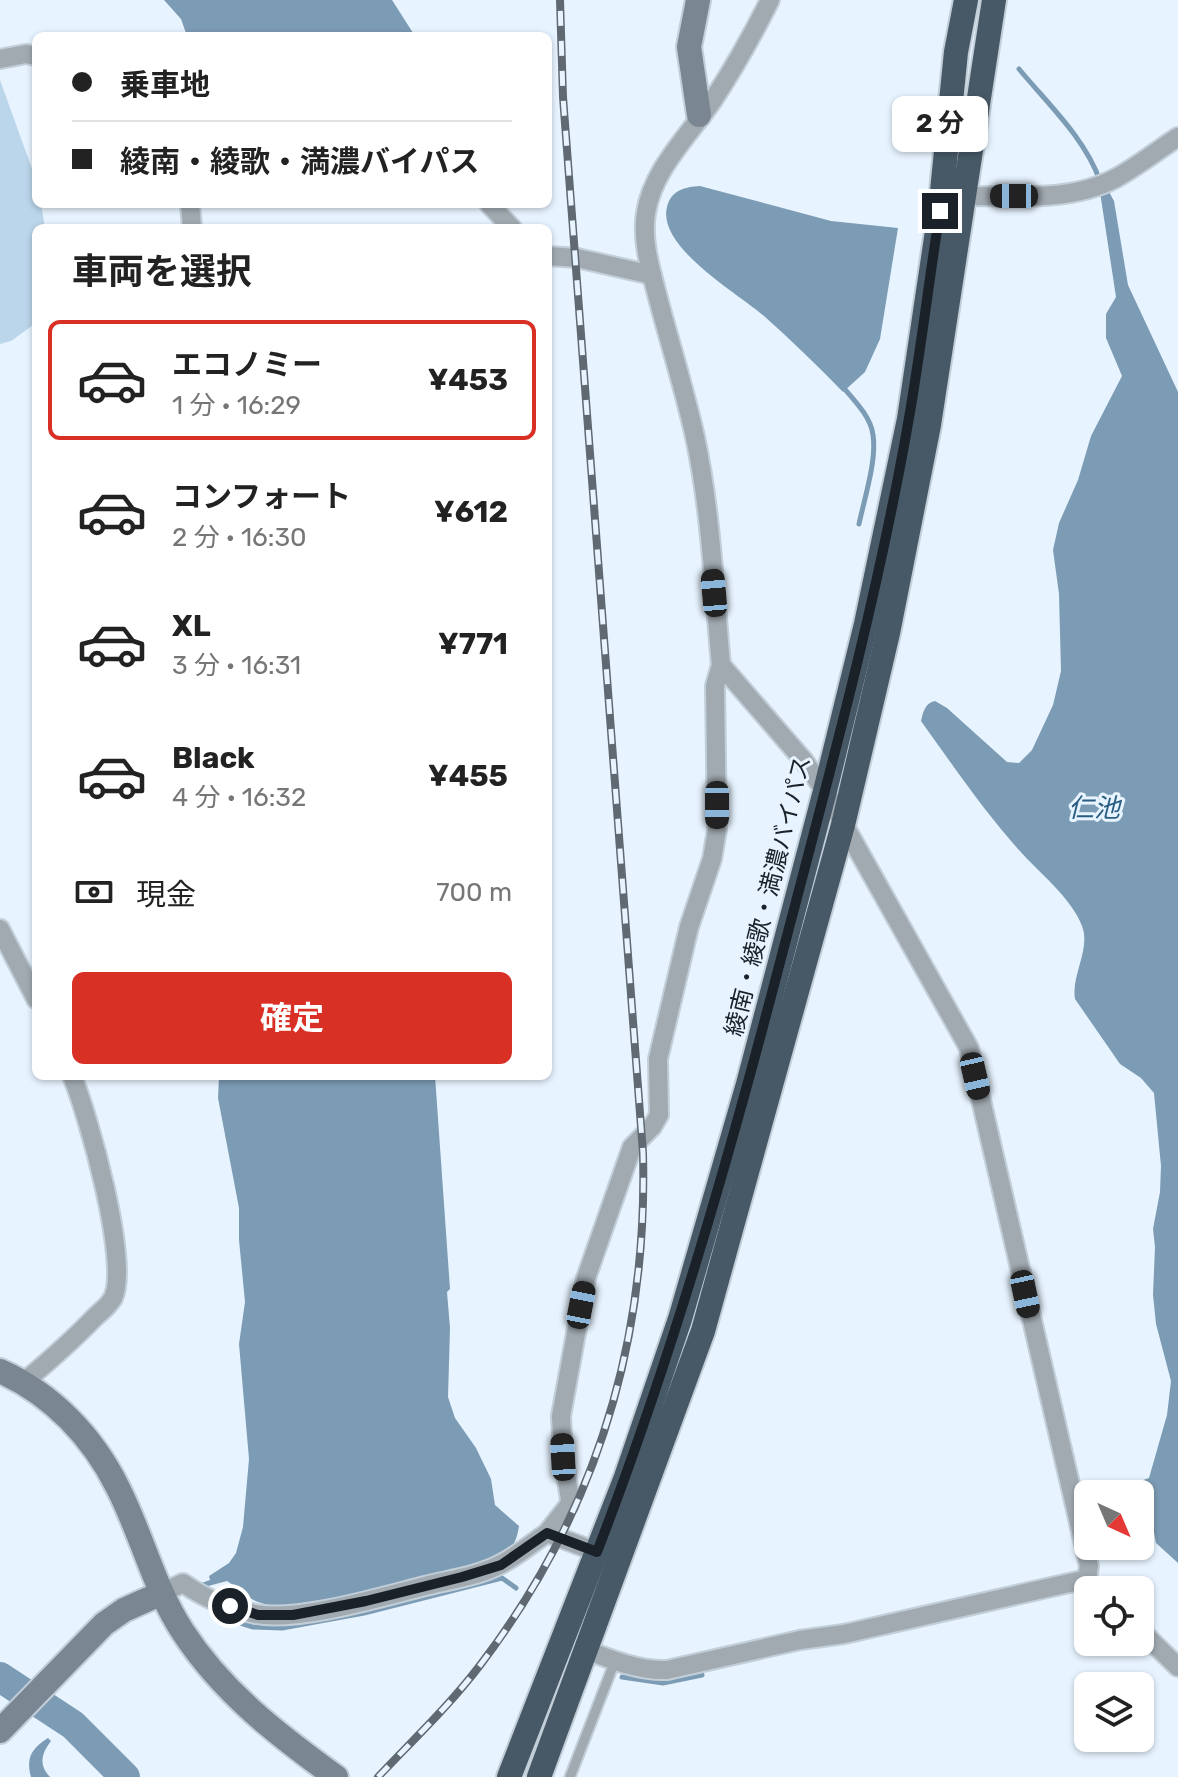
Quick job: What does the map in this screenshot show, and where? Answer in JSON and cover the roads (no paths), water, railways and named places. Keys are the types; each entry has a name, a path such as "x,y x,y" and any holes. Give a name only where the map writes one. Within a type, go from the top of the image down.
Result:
{"highway":[{"name":"綾南・綾歌・満濃バイパス","path":"509,1777 626,1477 680,1319 748,1084 825,791 866,624 909,419 940,211 956,52 966,0"},
{"path":"539,1777 703,1331 843,825 897,589 929,425 994,0"}],"street":[{"path":"698,0 689,47 699,115"},
{"path":"0,1731 104,1624 124,1610 183,1583 195,1592 244,1611 258,1615 293,1615 393,1594 501,1565 547,1533 569,1505 561,1416 586,1278 632,1147 659,1115 658,1059 689,927 712,859 717,830 715,686 721,665 706,511 695,438 652,275 645,213 653,187 727,78 770,0"},
{"path":"0,59 32,55"},
{"path":"965,196 1044,196 1072,192 1114,180 1178,137"},
{"path":"493,208 508,224"},
{"path":"552,256 577,258 652,275"},
{"path":"721,665 804,761 825,791 969,1048 1091,1576"},
{"path":"0,929 32,991"},
{"path":"24,1382 75,1338 112,1300 116,1286 114,1227 88,1122 73,1080"},
{"path":"0,1371 24,1382 63,1413 100,1458 118,1487 162,1593 181,1628 225,1687 247,1708 336,1777"},
{"path":"547,1533 597,1552"},
{"path":"587,1650 615,1661 667,1670 800,1640 1074,1589"},
{"path":"1154,1644 1178,1667"}],"lane":[{"path":"570,1777 615,1661"}],"water":[{"path":"164,0 392,0 412,32 186,32 181,19"},
{"path":"700,186 831,221 898,228 880,339 865,372 843,392 764,316 701,268 674,238 667,222 669,201 679,190"},
{"name":"仁池","path":"1108,190 1114,201 1128,285 1178,392 1178,1563 1156,1543 1154,1480 1143,1480 1149,1478 1167,1415 1171,1381 1156,1324 1153,1295 1153,1229 1161,1166 1154,1093 1141,1078 1120,1064 1075,999 1084,944 1077,915 1063,895 993,819 921,721 927,706 935,701 947,708 1007,762 1019,763 1032,750 1053,705 1061,671 1059,594 1053,550 1059,523 1078,480 1091,436 1122,376 1106,338 1106,314 1116,297 1100,192"},
{"path":"219,1080 435,1080 450,1289 447,1292 450,1328 448,1397 455,1418 476,1448 491,1479 495,1505 519,1526 515,1542 503,1554 482,1563 401,1584 303,1604 258,1602 227,1581 197,1589 196,1585 210,1580 209,1576 229,1563 236,1553 243,1527 249,1459 239,1344 245,1302 239,1208 218,1098"},
{"path":"48,1738 51,1741 43,1763 50,1777 31,1777 31,1754"}],"waterway":[{"path":"1019,69 1075,136 1100,181"},
{"path":"843,387 866,415 873,435 872,468 859,524"},
{"path":"228,1619 253,1627 282,1628 364,1613 502,1578 516,1588"},
{"path":"622,1677 663,1683 702,1675"},
{"path":"0,1677 73,1725 125,1777"}],"railway":[{"path":"378,1777 481,1664 521,1607 555,1547 584,1486 607,1423 624,1358 636,1291 642,1223 643,1153 563,97 560,0"}]}
